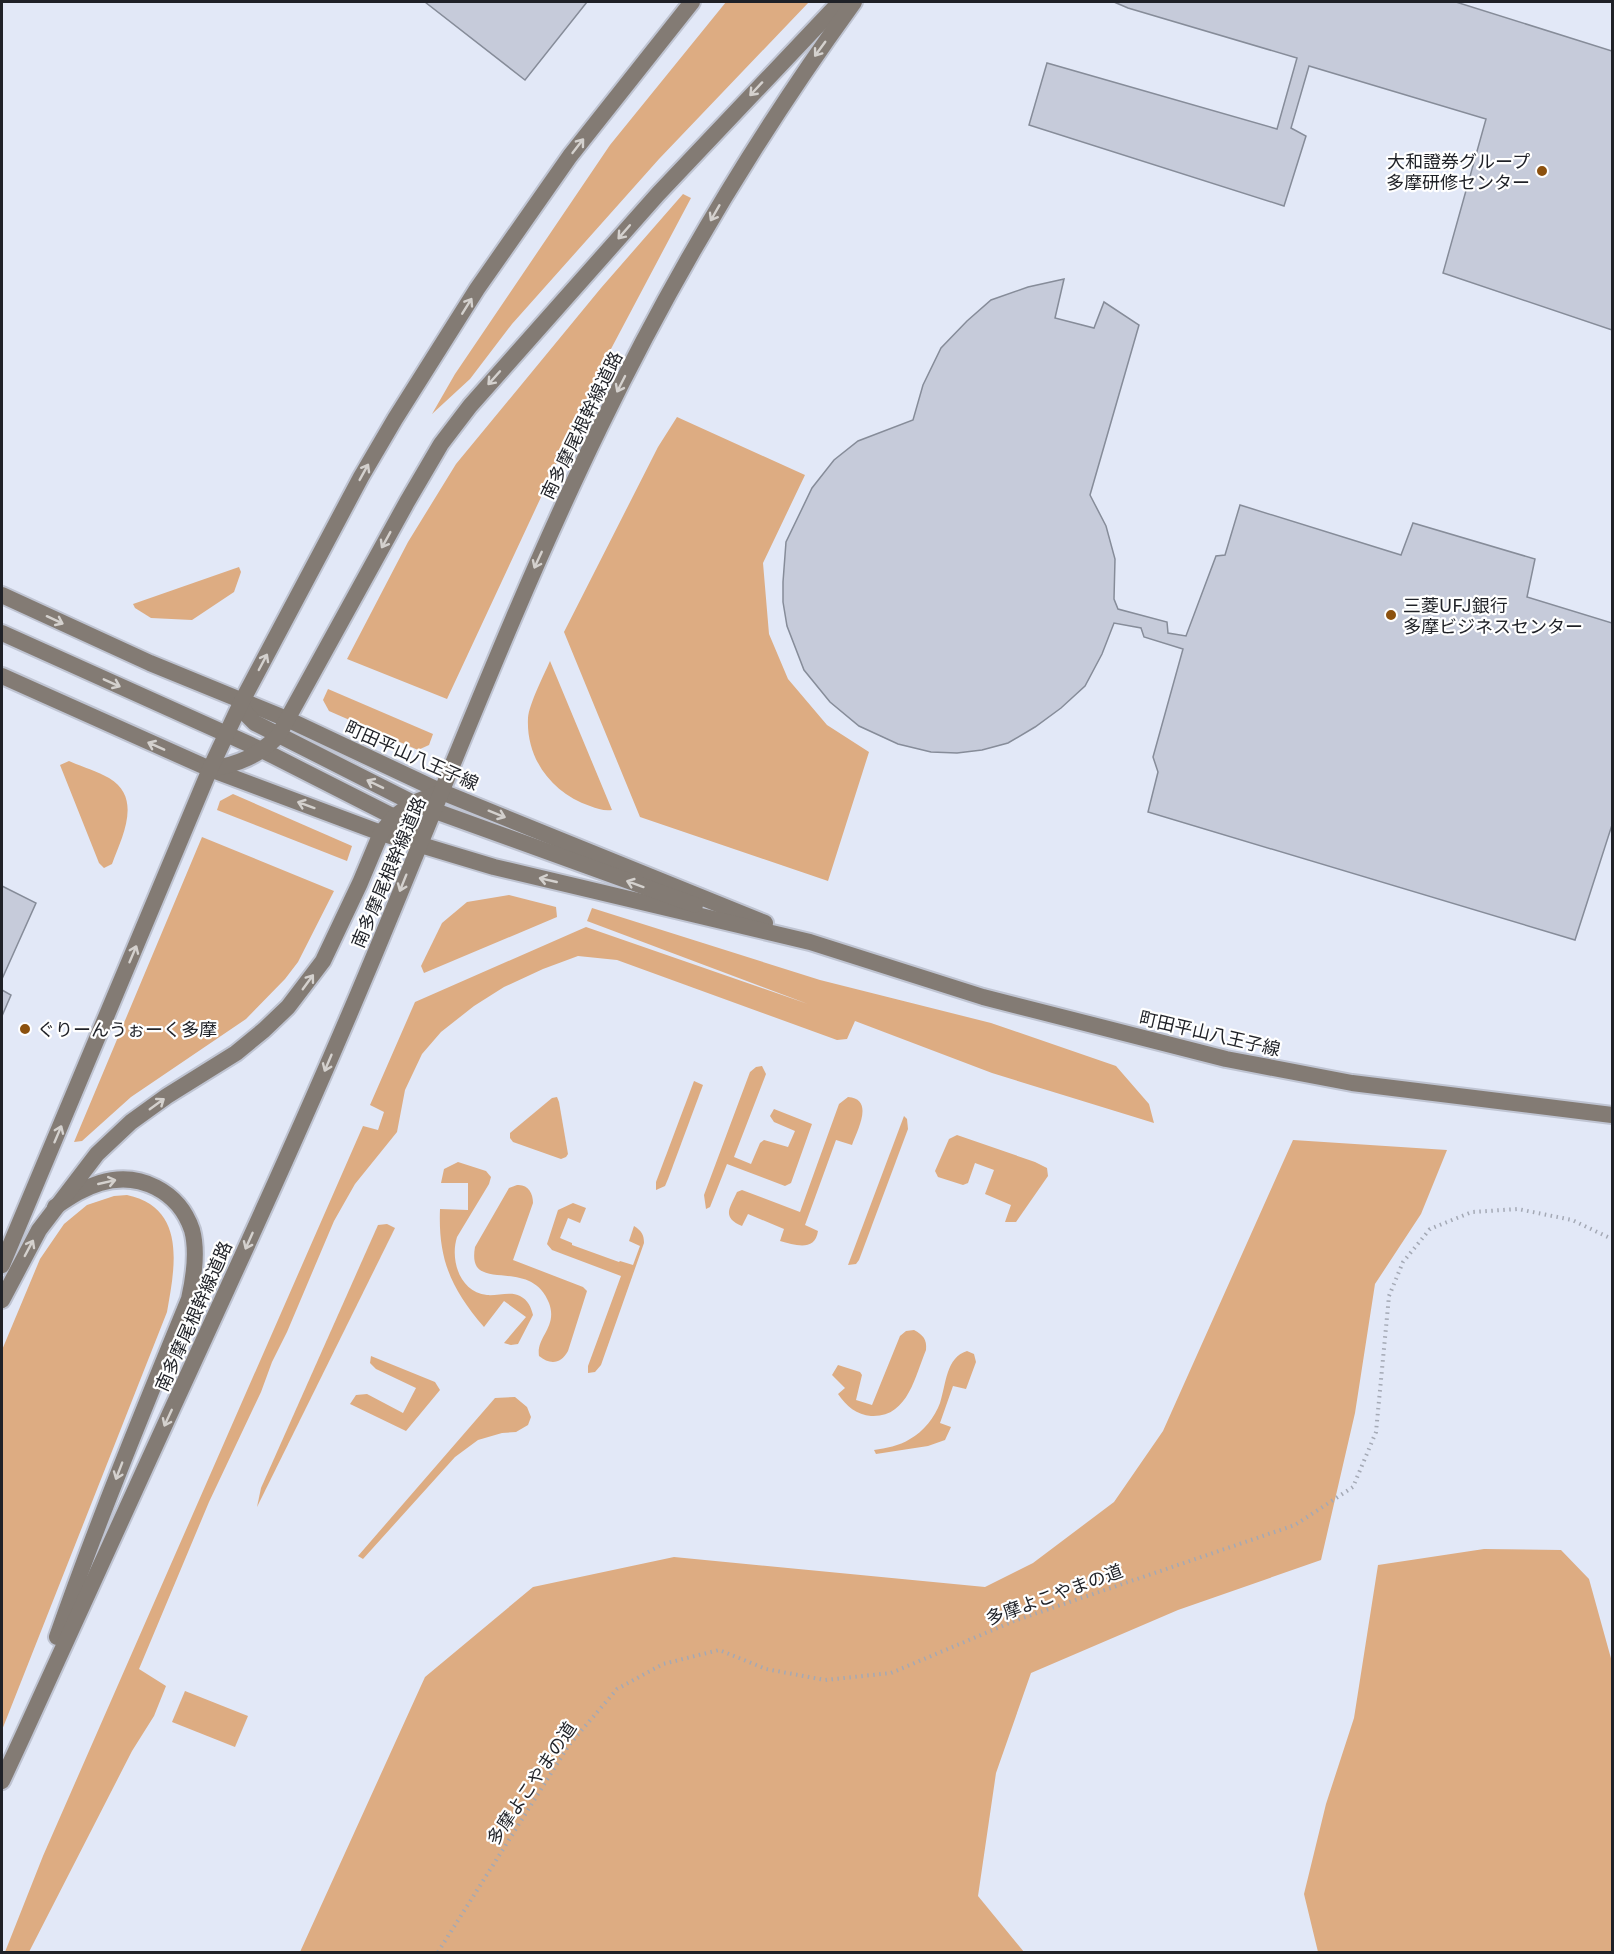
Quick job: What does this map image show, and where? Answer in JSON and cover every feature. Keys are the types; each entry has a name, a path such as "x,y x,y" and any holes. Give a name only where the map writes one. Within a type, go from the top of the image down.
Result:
{"main road":[{"path":"2,1265 226,733 372,458 477,289 570,156 692,2"},
{"path":"210,770 233,765 264,751 278,736 289,720 328,644 407,502 441,444 470,406 658,194 840,2"},
{"name":"南多摩尾根幹線道路","path":"2,1781 234,1274 357,994 532,571 599,428 636,355 735,178 807,67 854,2"},
{"name":"町田平山八王子線","path":"2,595 150,663 289,720 442,792 810,942"},
{"path":"2,633 264,751 394,817 420,843"},
{"path":"2,676 210,770 381,833"},
{"path":"242,701 245,713 255,723 413,803 670,897 810,942"},
{"path":"2,1300 39,1230 97,1154 131,1122 167,1096 236,1053 288,1007 323,961 381,833 394,817 413,803 442,792"},
{"name":"町田平山八王子線","path":"381,833 494,867 810,942 983,997 1226,1059 1352,1083 1612,1115"},
{"path":"23,1736 82,1567 189,1299 194,1279 192,1231 183,1211 170,1196 155,1185 135,1180 116,1179 79,1191 55,1207"}],"path":[{"name":"多摩よこやまの道","path":"438,1953 569,1745 616,1689 663,1664 719,1650 766,1669 825,1680 891,1673 1014,1621 1295,1525 1353,1487 1376,1432 1389,1296 1403,1262 1430,1229 1472,1212 1518,1209 1572,1221 1612,1239"}],"shaded area":[{"path":"726,2 809,2 659,159 512,324 470,379 432,414 455,374 610,145"},
{"path":"683,194 691,198 603,364 447,699 347,659 408,542 456,464 601,288"},
{"path":"677,417 805,475 763,563 769,634 788,679 827,725 869,752 828,881 640,817 564,632 658,447"},
{"path":"239,567 241,572 234,592 192,620 151,618 135,608 133,604"},
{"path":"550,661 612,810 593,807 564,793 544,772 537,760 529,733 528,718"},
{"path":"328,689 433,734 429,745 418,750 329,711 323,700"},
{"path":"69,761 109,778 119,786 125,796 128,807 124,830 112,864 104,868 99,863 60,765"},
{"path":"233,794 352,846 347,861 217,810 220,801"},
{"path":"202,837 334,891 298,962 285,979 246,1019 131,1097 82,1141 74,1142"},
{"path":"509,895 556,907 557,917 424,973 421,966 442,923 467,902"},
{"path":"592,908 820,980 991,1023 1116,1066 1149,1104 1154,1123 992,1073 855,1021 847,1039 837,1040 617,960 578,956 504,987 474,1006 441,1032 422,1054 405,1090 397,1132 355,1184 334,1221 261,1392 209,1502 139,1669 166,1686 154,1716 132,1751 29,1952 5,1952 43,1856 363,1126 378,1130 384,1112 370,1105 415,1002 586,927 808,1004 587,921"},
{"path":"762,1066 766,1074 734,1157 751,1164 760,1143 764,1140 788,1147 795,1131 774,1122 770,1116 774,1109 812,1124 791,1183 785,1186 727,1164 710,1207 706,1209 704,1195 750,1072"},
{"path":"694,1081 703,1085 665,1186 656,1190 656,1182"},
{"path":"557,1097 568,1154 566,1157 561,1159 513,1142 510,1133 552,1098"},
{"path":"848,1097 861,1103 862,1116 852,1145 836,1140 805,1225 818,1231 813,1242 804,1245 780,1241 784,1229 748,1214 742,1226 735,1223 729,1216 730,1207 737,1192 742,1190 800,1212 839,1104"},
{"path":"904,1116 907,1119 908,1129 859,1260 856,1264 848,1265"},
{"path":"957,1135 1047,1168 1048,1176 1016,1222 1005,1222 1011,1205 985,1194 994,1170 975,1163 968,1183 963,1185 938,1177 935,1171 949,1139"},
{"path":"1293,1140 1447,1150 1421,1214 1375,1284 1355,1413 1321,1560 1178,1610 1031,1673 996,1773 978,1896 1024,1952 300,1952 425,1677 533,1587 674,1557 985,1587 1033,1563 1114,1502 1163,1431"},
{"path":"458,1162 486,1171 491,1177 457,1237 456,1264 463,1281 477,1293 516,1295 527,1302 533,1315 518,1344 504,1343 526,1317 504,1301 484,1327 463,1300 444,1258 440,1209 468,1210 468,1183 441,1183 444,1169"},
{"path":"517,1185 529,1190 533,1203 513,1260 583,1287 587,1291 568,1351 562,1359 555,1362 547,1361 539,1356 539,1349 551,1319 549,1303 540,1289 528,1281 515,1277 489,1274 480,1270 475,1262 475,1247 509,1188"},
{"path":"127,1195 146,1202 160,1212 168,1226 173,1242 174,1259 167,1312 2,1730 2,1350 40,1259 64,1224 87,1205 114,1196"},
{"path":"573,1203 586,1208 580,1223 568,1218 560,1238 572,1245 633,1265 640,1246 629,1241 634,1226 641,1231 644,1240 601,1365 595,1372 588,1373 588,1366 621,1276 552,1250 547,1244 558,1210"},
{"path":"387,1224 395,1228 257,1507 261,1488 378,1225"},
{"path":"914,1330 924,1338 926,1350 914,1383 902,1403 884,1415 871,1416 861,1414 848,1406 838,1394 845,1388 832,1375 838,1365 860,1372 862,1375 856,1400 872,1405 900,1336 906,1331"},
{"path":"967,1351 974,1354 976,1362 966,1389 953,1386 940,1423 951,1427 945,1440 928,1446 876,1454 874,1450 906,1441 928,1424 940,1403 951,1365 960,1354"},
{"path":"371,1356 435,1382 440,1390 406,1431 350,1404 356,1395 367,1394 403,1413 416,1388 376,1369 370,1363"},
{"path":"515,1397 527,1407 531,1417 528,1425 516,1432 502,1433 478,1440 455,1457 363,1559 358,1556 495,1398"},
{"path":"1484,1549 1561,1550 1589,1579 1612,1662 1612,1952 1318,1952 1304,1894 1326,1804 1354,1718 1378,1565"},
{"path":"185,1691 248,1716 235,1747 172,1722"}],"building":[{"path":"425,2 587,2 525,80"},
{"name":"大和證券グループ 多摩研修センター","path":"1114,2 1456,2 1612,51 1612,330 1443,273 1486,119 1309,66 1291,128 1306,136 1284,206 1029,125 1047,63 1277,129 1297,58"},
{"name":"三菱UFJ銀行 多摩ビジネスセンター","path":"1064,279 1055,318 1094,328 1104,302 1139,325 1090,495 1106,526 1115,559 1114,599 1118,609 1167,622 1168,633 1186,636 1216,556 1225,555 1240,505 1401,555 1413,523 1535,559 1527,597 1612,623 1612,825 1575,940 1148,812 1158,772 1153,757 1183,649 1144,637 1141,628 1114,623 1102,654 1085,686 1035,727 1008,743 982,750 957,753 931,752 898,744 859,726 830,702 804,670 787,626 783,602 783,582 786,542 812,488 834,460 858,441 913,420 923,385 941,348 991,300 1028,287"},
{"path":"2,886 36,903 2,979"},
{"path":"2,990 11,995 2,1016"}],"place":[{"name":"大和證券グループ 多摩研修センター","path":"1542,171"},
{"name":"三菱UFJ銀行 多摩ビジネスセンター","path":"1391,615"},
{"name":"ぐりーんうぉーく多摩","path":"25,1029"}]}
